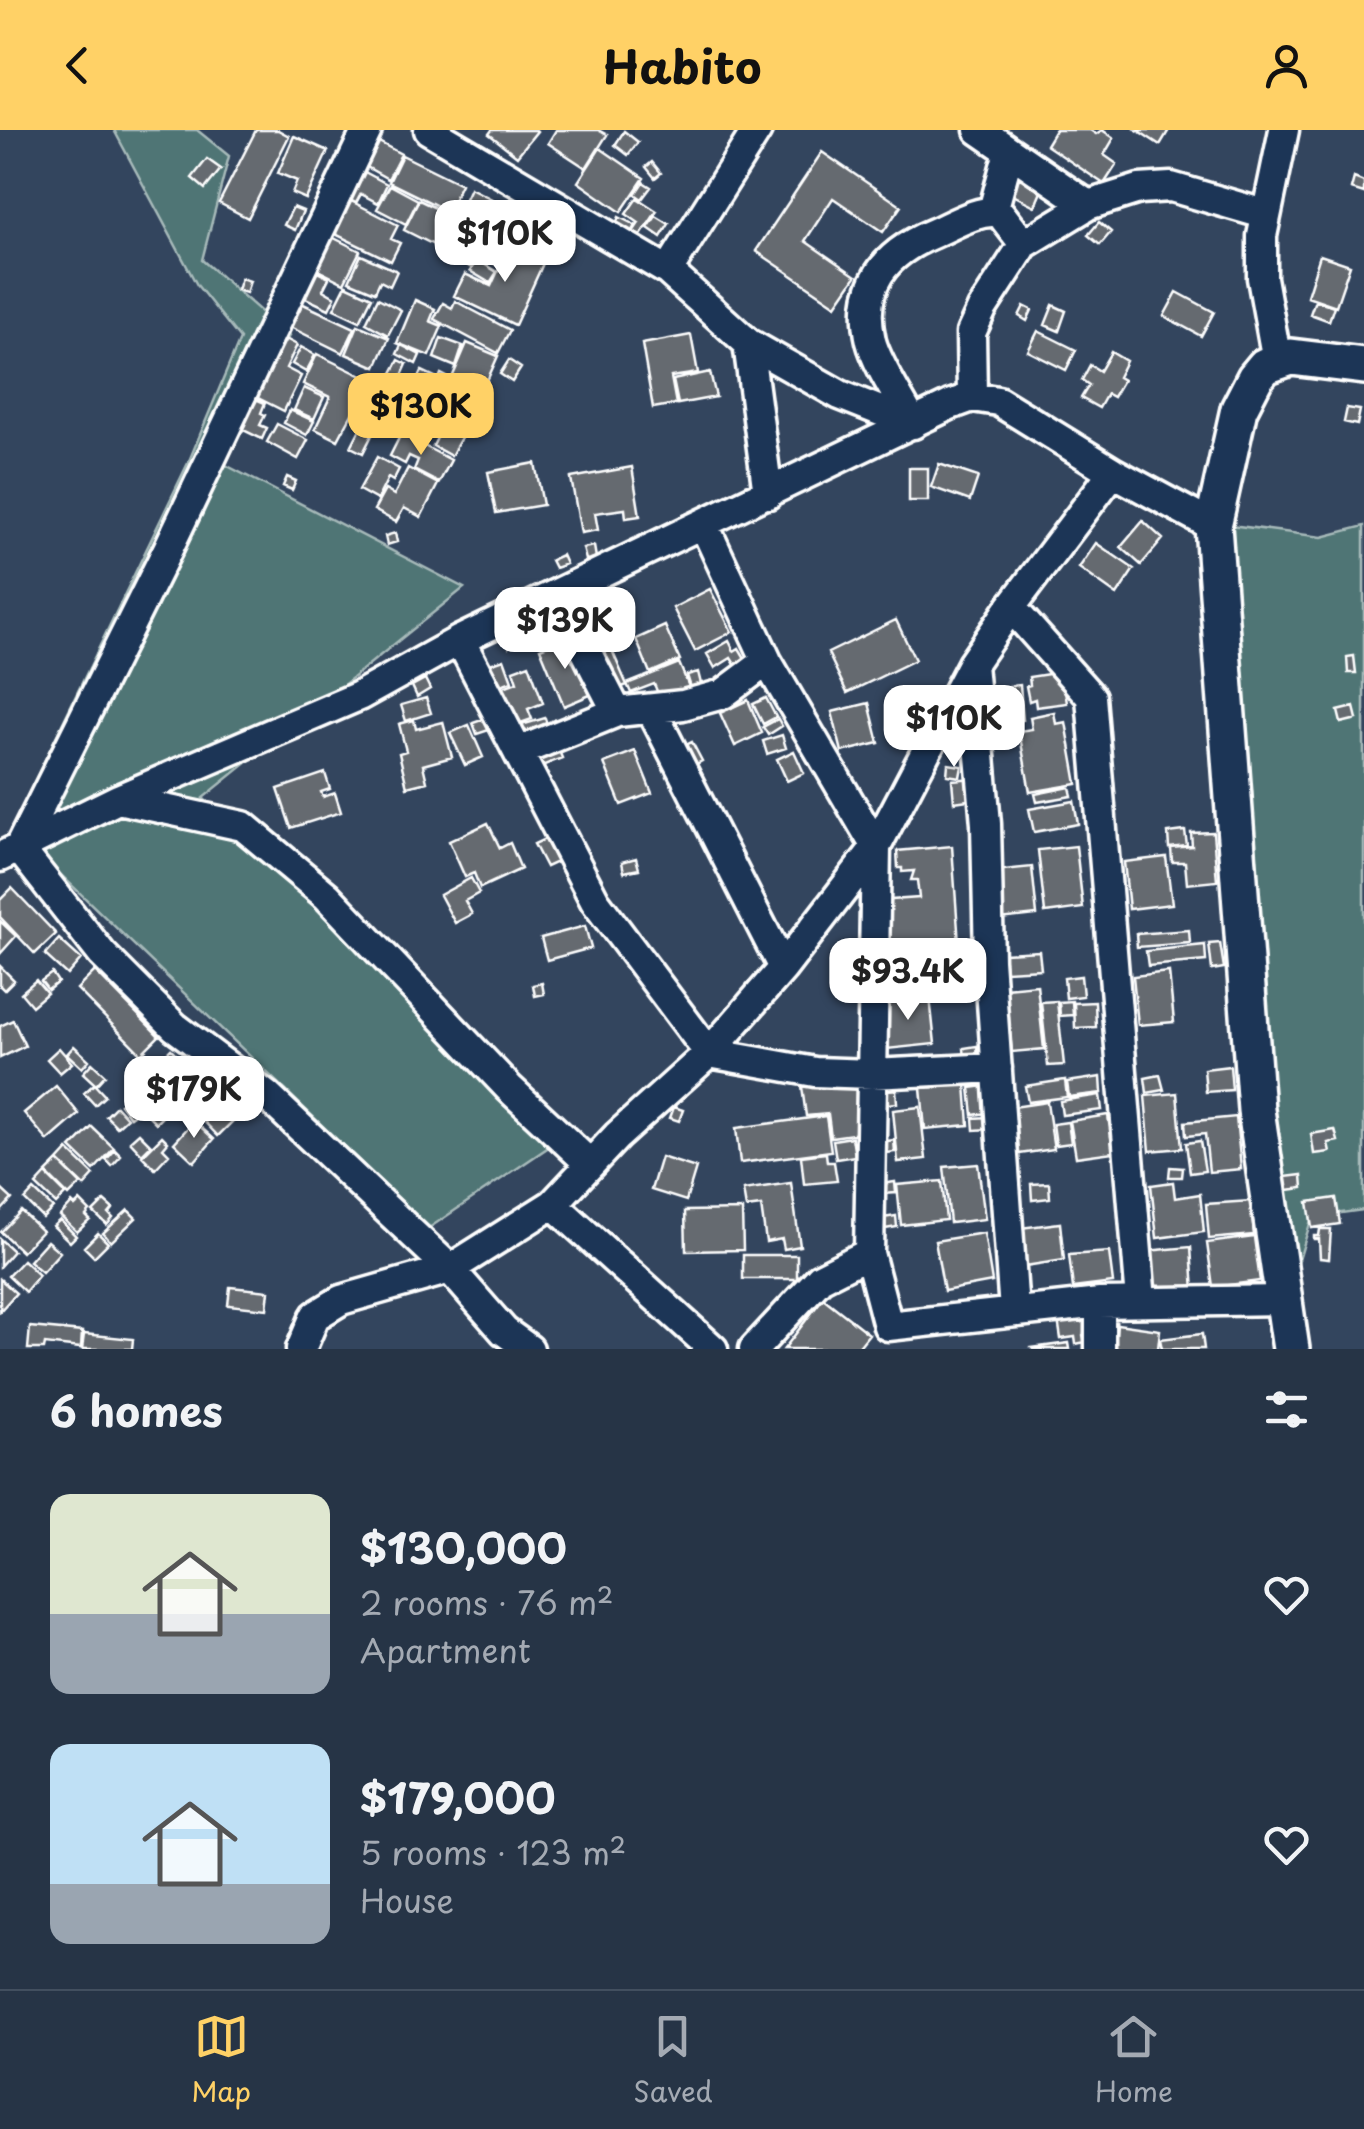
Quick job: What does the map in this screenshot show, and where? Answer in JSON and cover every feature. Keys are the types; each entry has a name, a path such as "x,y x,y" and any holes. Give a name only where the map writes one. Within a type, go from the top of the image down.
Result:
{"street":[{"path":"10,852 168,549 367,130"},
{"path":"430,130 668,271 748,343 840,395 914,424"},
{"path":"668,271 758,130"},
{"path":"979,130 1088,204"},
{"path":"1277,361 1262,278 1264,214 1284,130"},
{"path":"993,211 1009,152"},
{"path":"972,397 971,333 1024,244 1088,204 1139,189 1171,187 1264,214"},
{"path":"914,424 871,342 868,298 879,269 914,241 993,211 1000,213 1024,244"},
{"path":"748,343 768,494"},
{"path":"1291,1349 1256,1110 1213,526 1239,408 1265,366 1292,356 1364,366"},
{"path":"10,852 118,799 360,696 460,640 972,397 998,401 1113,472 1213,526"},
{"path":"301,1349 315,1316 341,1300 450,1269 553,1204 708,1053 783,968 876,847 972,664 1113,472"},
{"path":"704,524 767,661 876,847 868,1253 888,1326 1100,1302 1284,1300"},
{"path":"557,594 616,712"},
{"path":"1011,607 1091,697 1141,1300"},
{"path":"460,640 595,901 708,1053 816,1072 872,1074 997,1068"},
{"path":"518,752 616,712 683,705 723,694 767,661"},
{"path":"972,664 986,824 989,960 1014,1311"},
{"path":"651,708 783,968"},
{"path":"118,799 243,826 327,896 509,1088 590,1164"},
{"path":"10,852 174,1028 267,1096 450,1269 504,1331 529,1349"},
{"path":"553,1204 712,1349"},
{"path":"754,1349 820,1278 868,1253"},
{"path":"1100,1302 1100,1349"}],"green space":[{"path":"114,130 197,130 229,156 202,260 289,336 218,461 464,588 203,798 556,1142 429,1228 12,828 189,461 240,339 197,285"},
{"path":"1223,524 1322,537 1364,526 1364,1210 1312,1217 1289,1293"}],"building":[{"path":"256,130 278,130 289,136 248,218 219,203"},
{"path":"492,130 537,131 517,156 489,134"},
{"path":"556,130 598,130 607,135 586,168 548,143"},
{"path":"1055,130 1090,130 1096,134 1102,130 1114,138 1104,155 1117,164 1104,184 1046,145"},
{"path":"1137,130 1169,130 1160,145"},
{"path":"624,131 638,142 628,155 615,145"},
{"path":"294,136 328,151 306,199 292,193 297,181 278,173"},
{"path":"377,141 401,154 388,179 365,166"},
{"path":"600,148 644,178 621,212 578,182"},
{"path":"822,152 901,206 883,232 833,198 805,241 856,276 836,305 756,251"},
{"path":"402,155 461,184 448,211 389,182"},
{"path":"207,159 221,169 205,189 192,178"},
{"path":"652,162 661,173 655,178 646,167"},
{"path":"361,170 387,184 378,203 361,194 356,203 346,198"},
{"path":"1020,176 1043,187 1035,206 1011,194"},
{"path":"1354,178 1364,182 1364,193 1351,189"},
{"path":"643,182 651,187 642,199 635,194"},
{"path":"390,185 418,200 406,224 377,209"},
{"path":"470,188 500,203 470,267 440,252"},
{"path":"637,198 657,211 638,240 631,235 639,223 626,214"},
{"path":"347,199 398,225 391,239 400,243 391,261 331,232"},
{"path":"419,200 448,214 434,245 404,230"},
{"path":"503,205 528,217 516,243 490,231"},
{"path":"293,207 303,211 295,230 284,225"},
{"path":"656,216 669,224 661,237 648,228"},
{"path":"619,217 635,225 629,237 613,230"},
{"path":"1099,222 1111,232 1100,245 1088,235"},
{"path":"539,225 555,232 548,249 532,242"},
{"path":"328,235 360,251 344,283 312,267"},
{"path":"486,239 506,250 498,266 477,255"},
{"path":"511,243 545,259 515,325 454,296 465,274 491,286"},
{"path":"361,255 397,271 390,286 380,281 375,292 349,281"},
{"path":"1320,255 1350,265 1336,306 1307,296"},
{"path":"477,260 497,272 490,283 470,271"},
{"path":"313,270 329,278 323,290 335,297 329,309 301,296"},
{"path":"241,278 250,281 246,293 237,290"},
{"path":"346,285 372,297 360,321 334,309"},
{"path":"1177,292 1214,312 1201,336 1164,316"},
{"path":"378,298 401,310 388,335 366,323"},
{"path":"415,300 435,309 430,321 442,326 429,356 397,343"},
{"path":"1315,300 1334,306 1329,321 1310,314"},
{"path":"455,301 510,330 498,353 434,319 443,303 452,308"},
{"path":"299,302 355,328 343,353 288,326"},
{"path":"1053,305 1066,311 1059,331 1045,325"},
{"path":"1024,306 1032,310 1027,321 1019,316"},
{"path":"358,325 389,338 376,367 346,354"},
{"path":"1038,331 1076,350 1066,370 1028,351"},
{"path":"278,335 297,345 286,368 301,376 284,411 248,393"},
{"path":"691,335 698,373 671,377 676,404 653,408 642,344"},
{"path":"441,338 463,346 456,367 434,358"},
{"path":"467,343 498,356 482,392 452,378"},
{"path":"401,345 420,355 416,364 397,354"},
{"path":"301,347 315,355 306,372 292,364"},
{"path":"1111,352 1126,361 1118,377 1123,380 1113,397 1107,394 1099,408 1081,398 1089,385 1082,380 1090,365 1100,371"},
{"path":"317,354 370,380 338,440 315,429 330,397 303,384"},
{"path":"399,360 407,364 401,378 392,373"},
{"path":"509,360 521,368 512,382 500,374"},
{"path":"422,371 453,380 442,404 413,390"},
{"path":"710,372 716,397 678,404 673,380"},
{"path":"455,381 465,386 455,405 445,401"},
{"path":"381,385 395,393 383,417 368,409"},
{"path":"304,388 324,397 314,419 294,410"},
{"path":"473,389 481,392 472,414 456,408 461,394 469,397"},
{"path":"251,397 265,403 260,425 267,428 262,439 237,427"},
{"path":"407,397 437,413 422,442 402,432 407,423 396,417"},
{"path":"1347,408 1360,410 1357,425 1344,422"},
{"path":"290,410 314,421 307,435 284,423"},
{"path":"439,416 465,430 451,456 433,446 439,434 432,429"},
{"path":"277,424 308,440 298,459 267,442"},
{"path":"360,429 372,435 363,453 351,447"},
{"path":"401,434 451,460 439,483 414,470 418,460 409,456 405,464 390,456"},
{"path":"377,457 399,469 393,481 388,478 377,500 359,490"},
{"path":"535,463 543,505 496,513 488,472"},
{"path":"939,464 978,477 970,501 931,487"},
{"path":"632,467 640,516 626,518 625,509 595,513 598,530 581,533 571,478"},
{"path":"408,468 438,484 421,517 404,508 396,522 374,510 385,490 394,495"},
{"path":"909,468 928,468 928,501 909,501"},
{"path":"287,477 296,481 292,490 283,486"},
{"path":"1143,521 1163,539 1141,565 1121,547"},
{"path":"395,533 397,542 387,545 385,536"},
{"path":"1096,543 1134,569 1117,595 1079,568"},
{"path":"594,546 596,558 586,560 583,548"},
{"path":"562,555 566,564 555,568 551,560"},
{"path":"710,589 732,632 695,651 673,608"},
{"path":"558,619 562,634 548,638 544,623"},
{"path":"896,620 915,660 847,693 828,653"},
{"path":"665,626 680,660 650,673 636,639"},
{"path":"528,627 532,640 509,647 505,634"},
{"path":"605,634 627,685 610,692 588,642"},
{"path":"566,638 590,695 564,706 540,648"},
{"path":"729,641 734,651 739,648 751,668 741,674 731,658 715,668 707,654"},
{"path":"1354,656 1356,673 1348,673 1347,657"},
{"path":"504,659 512,681 493,688 484,666"},
{"path":"679,663 692,694 663,705 654,684 631,693 627,684"},
{"path":"529,664 543,703 528,709 532,719 515,725 501,688 517,682 513,670"},
{"path":"698,672 702,688 692,691 687,675"},
{"path":"1062,672 1067,703 1036,707 1035,699 1029,701 1029,677"},
{"path":"425,679 430,689 417,697 412,686"},
{"path":"1020,685 1023,720 1003,722 999,687"},
{"path":"426,698 431,713 406,721 401,705"},
{"path":"766,698 776,717 763,724 753,704"},
{"path":"748,700 762,733 735,746 720,713"},
{"path":"869,703 879,743 842,752 832,712"},
{"path":"1354,707 1357,719 1341,723 1338,711"},
{"path":"1054,712 1056,724 1066,722 1077,784 1030,792 1019,731 1032,729 1030,717"},
{"path":"487,718 492,729 477,734 473,723"},
{"path":"545,718 549,731 522,739 518,726"},
{"path":"778,719 782,726 768,735 763,727"},
{"path":"414,720 416,729 443,722 452,757 423,765 427,782 407,787 399,753 406,751 399,724"},
{"path":"469,725 483,757 465,765 450,733"},
{"path":"782,735 786,748 767,754 763,741"},
{"path":"555,741 562,758 537,768 530,751"},
{"path":"692,742 702,761 689,768 678,749"},
{"path":"635,751 652,793 621,805 604,763"},
{"path":"794,751 804,773 787,781 777,759"},
{"path":"948,764 962,766 960,777 947,775"},
{"path":"325,773 330,789 321,792 323,797 335,793 341,812 291,828 278,789"},
{"path":"973,778 975,799 954,802 952,780"},
{"path":"1070,787 1072,796 1037,802 1035,794"},
{"path":"1074,801 1078,824 1034,832 1029,809"},
{"path":"488,823 500,848 510,843 521,869 480,888 474,873 465,877 449,841"},
{"path":"1185,831 1187,846 1169,848 1168,833"},
{"path":"1213,832 1217,881 1187,884 1185,862 1172,862 1171,848 1192,846 1191,833"},
{"path":"545,839 557,862 546,867 534,844"},
{"path":"952,846 959,944 881,950 877,901 919,898 917,880 911,880 914,871 902,872 898,868 897,851"},
{"path":"1076,846 1083,908 1045,913 1038,850"},
{"path":"1166,857 1172,904 1129,909 1124,862"},
{"path":"636,858 639,869 624,872 622,862"},
{"path":"1032,867 1037,915 1000,919 994,871"},
{"path":"471,878 479,893 465,901 472,914 455,923 440,895"},
{"path":"12,888 56,934 35,954 0,917 0,900"},
{"path":"0,921 16,936 0,954"},
{"path":"585,926 591,948 547,960 541,938"},
{"path":"1189,930 1190,943 1137,947 1136,934"},
{"path":"59,939 81,959 67,975 45,955"},
{"path":"1220,943 1224,968 1212,970 1209,944"},
{"path":"1205,945 1206,961 1148,966 1146,951"},
{"path":"1039,951 1041,969 1006,971 1004,953"},
{"path":"0,966 14,980 4,990 0,986"},
{"path":"955,967 958,990 940,993 937,970"},
{"path":"95,971 159,1036 141,1054 77,989"},
{"path":"1169,972 1174,1022 1138,1025 1133,976"},
{"path":"52,973 58,982 48,990 41,981"},
{"path":"1081,976 1083,996 1066,998 1064,978"},
{"path":"36,980 47,993 32,1006 21,993"},
{"path":"542,983 544,994 535,996 533,985"},
{"path":"923,983 925,994 914,996 912,986"},
{"path":"1037,985 1044,1049 1012,1052 1005,988"},
{"path":"930,997 935,1044 887,1049 882,1002"},
{"path":"1057,1001 1064,1065 1048,1066 1041,1002"},
{"path":"1072,1001 1073,1015 1060,1016 1059,1002"},
{"path":"1095,1002 1096,1027 1075,1028 1074,1003"},
{"path":"13,1020 25,1046 0,1058 0,1026"},
{"path":"74,1046 89,1060 82,1068 67,1054"},
{"path":"977,1046 978,1058 965,1059 964,1048"},
{"path":"59,1048 72,1063 60,1073 47,1059"},
{"path":"171,1049 189,1067 165,1090 147,1072"},
{"path":"92,1063 105,1075 96,1085 83,1073"},
{"path":"1230,1066 1232,1090 1206,1092 1204,1069"},
{"path":"190,1070 237,1117 218,1136 172,1088"},
{"path":"143,1073 165,1097 147,1114 125,1091"},
{"path":"1160,1075 1164,1090 1147,1093 1145,1078"},
{"path":"1101,1077 1102,1093 1069,1097 1067,1082"},
{"path":"1065,1080 1067,1097 1028,1102 1025,1086"},
{"path":"855,1081 861,1133 831,1137 828,1114 806,1116 802,1087"},
{"path":"94,1084 105,1096 95,1105 84,1093"},
{"path":"966,1084 969,1125 925,1129 921,1088"},
{"path":"56,1086 79,1114 48,1141 24,1113"},
{"path":"985,1086 987,1113 973,1115 970,1088"},
{"path":"896,1089 897,1103 879,1105 877,1091"},
{"path":"1177,1093 1182,1148 1150,1151 1145,1096"},
{"path":"1100,1095 1102,1110 1062,1115 1060,1101"},
{"path":"129,1096 140,1110 130,1117 120,1104"},
{"path":"166,1098 174,1105 156,1123 148,1115"},
{"path":"1047,1102 1054,1149 1019,1154 1013,1107"},
{"path":"116,1106 127,1118 117,1127 106,1116"},
{"path":"674,1107 683,1110 679,1121 670,1118"},
{"path":"920,1107 926,1159 898,1162 893,1110"},
{"path":"1108,1115 1113,1152 1076,1157 1070,1121"},
{"path":"826,1116 831,1151 740,1163 736,1128"},
{"path":"988,1117 989,1129 974,1130 973,1118"},
{"path":"1236,1117 1241,1169 1209,1172 1205,1134 1186,1136 1185,1122"},
{"path":"194,1121 214,1139 194,1162 174,1143"},
{"path":"1068,1122 1071,1143 1056,1145 1053,1124"},
{"path":"92,1127 114,1148 94,1170 71,1148"},
{"path":"1335,1130 1338,1141 1328,1143 1330,1152 1314,1154 1311,1134"},
{"path":"139,1133 151,1145 142,1154 130,1141"},
{"path":"886,1135 887,1141 894,1140 895,1152 878,1154 876,1136"},
{"path":"162,1136 168,1142 163,1148 169,1154 155,1169 142,1156"},
{"path":"852,1137 855,1156 836,1159 833,1140"},
{"path":"1200,1141 1205,1171 1190,1173 1186,1143"},
{"path":"68,1150 94,1175 84,1186 58,1161"},
{"path":"115,1150 121,1156 112,1166 106,1160"},
{"path":"826,1153 827,1162 834,1162 837,1181 804,1184 801,1156"},
{"path":"661,1157 696,1168 686,1201 651,1190"},
{"path":"58,1161 81,1184 69,1196 46,1173"},
{"path":"978,1164 985,1219 950,1223 944,1167"},
{"path":"1170,1167 1183,1168 1182,1177 1169,1177"},
{"path":"46,1174 66,1194 56,1204 36,1185"},
{"path":"1302,1175 1303,1188 1287,1190 1285,1177"},
{"path":"942,1181 946,1220 901,1225 897,1185"},
{"path":"895,1182 896,1193 882,1194 881,1184"},
{"path":"1173,1182 1175,1198 1200,1194 1204,1232 1157,1238 1151,1185"},
{"path":"791,1183 800,1246 784,1249 782,1239 766,1242 761,1206 746,1208 743,1190"},
{"path":"1049,1183 1050,1198 1032,1200 1031,1184"},
{"path":"0,1188 12,1199 0,1212"},
{"path":"34,1190 53,1208 43,1218 25,1200"},
{"path":"1336,1198 1340,1224 1312,1228 1308,1202"},
{"path":"80,1201 90,1211 86,1216 90,1220 77,1232 60,1216 72,1203 75,1206"},
{"path":"104,1201 113,1209 109,1214 113,1218 107,1225 93,1212"},
{"path":"1251,1201 1254,1235 1209,1239 1206,1204"},
{"path":"128,1210 136,1218 111,1242 103,1233"},
{"path":"742,1210 743,1250 686,1251 685,1211"},
{"path":"21,1211 42,1231 22,1252 1,1232"},
{"path":"896,1216 897,1227 885,1229 883,1218"},
{"path":"60,1220 76,1236 70,1242 53,1226"},
{"path":"1060,1223 1064,1260 1025,1266 1020,1228"},
{"path":"1320,1229 1331,1229 1329,1259 1320,1258 1319,1239 1314,1239"},
{"path":"98,1233 108,1243 94,1257 84,1247"},
{"path":"984,1233 992,1282 944,1291 935,1241"},
{"path":"1254,1237 1260,1281 1213,1287 1207,1243"},
{"path":"0,1239 13,1251 0,1266"},
{"path":"47,1241 60,1252 42,1272 29,1261"},
{"path":"1191,1247 1194,1291 1149,1294 1146,1251"},
{"path":"1109,1252 1113,1283 1073,1288 1069,1255"},
{"path":"743,1255 797,1255 797,1279 743,1279"},
{"path":"23,1260 39,1275 25,1292 8,1276"},
{"path":"0,1279 16,1293 0,1311"},
{"path":"230,1287 269,1291 267,1309 228,1305"},
{"path":"823,1298 869,1334 857,1349 784,1349"},
{"path":"1082,1315 1085,1342 1076,1344 1075,1337 1061,1339 1058,1319"},
{"path":"1117,1324 1160,1330 1158,1349 1114,1349"},
{"path":"30,1327 82,1332 81,1348 45,1344 44,1349 28,1349"},
{"path":"84,1334 133,1339 132,1349 82,1349"},
{"path":"1202,1334 1204,1349 1162,1349 1160,1339"},
{"path":"1069,1343 1070,1349 1032,1348"}]}
